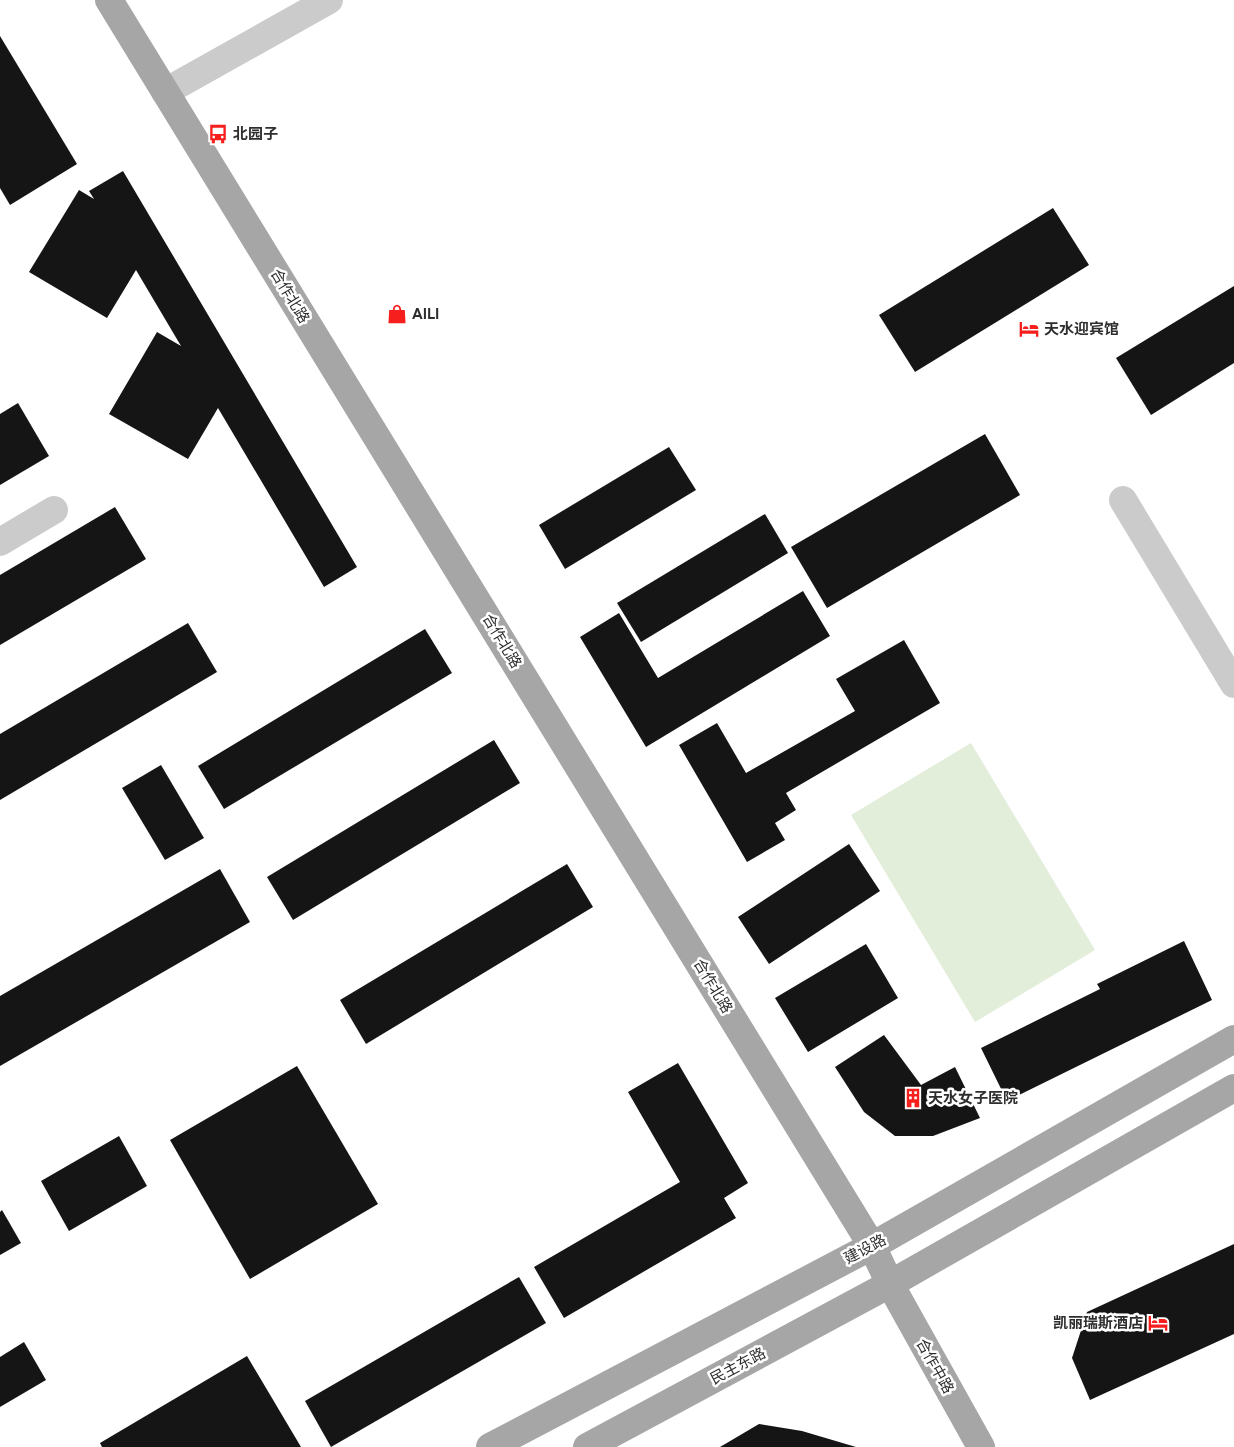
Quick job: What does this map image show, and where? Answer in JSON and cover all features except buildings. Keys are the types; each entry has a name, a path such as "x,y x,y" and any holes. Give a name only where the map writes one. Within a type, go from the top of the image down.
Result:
{"main road":[{"name":"合作北路","path":"109,0 872,1246 890,1284"},
{"name":"建设路","path":"490,1447 872,1246 1234,1040"},
{"path":"890,1284 1234,1088"},
{"name":"民主东路","path":"587,1447 890,1284"},
{"name":"合作中路","path":"890,1284 980,1447"}],"street":[{"path":"165,92 329,0"},
{"path":"1124,500 1234,684"},
{"path":"0,542 54,510"}],"green space":[{"path":"971,743 1095,950 975,1022 851,815"}],"place":[{"name":"北园子","path":"218,134"},
{"name":"AILI","path":"397,314"},
{"name":"天水迎宾馆","path":"1029,329"},
{"name":"天水女子医院","path":"913,1098"},
{"name":"凯丽瑞斯酒店","path":"1158,1323"}]}
